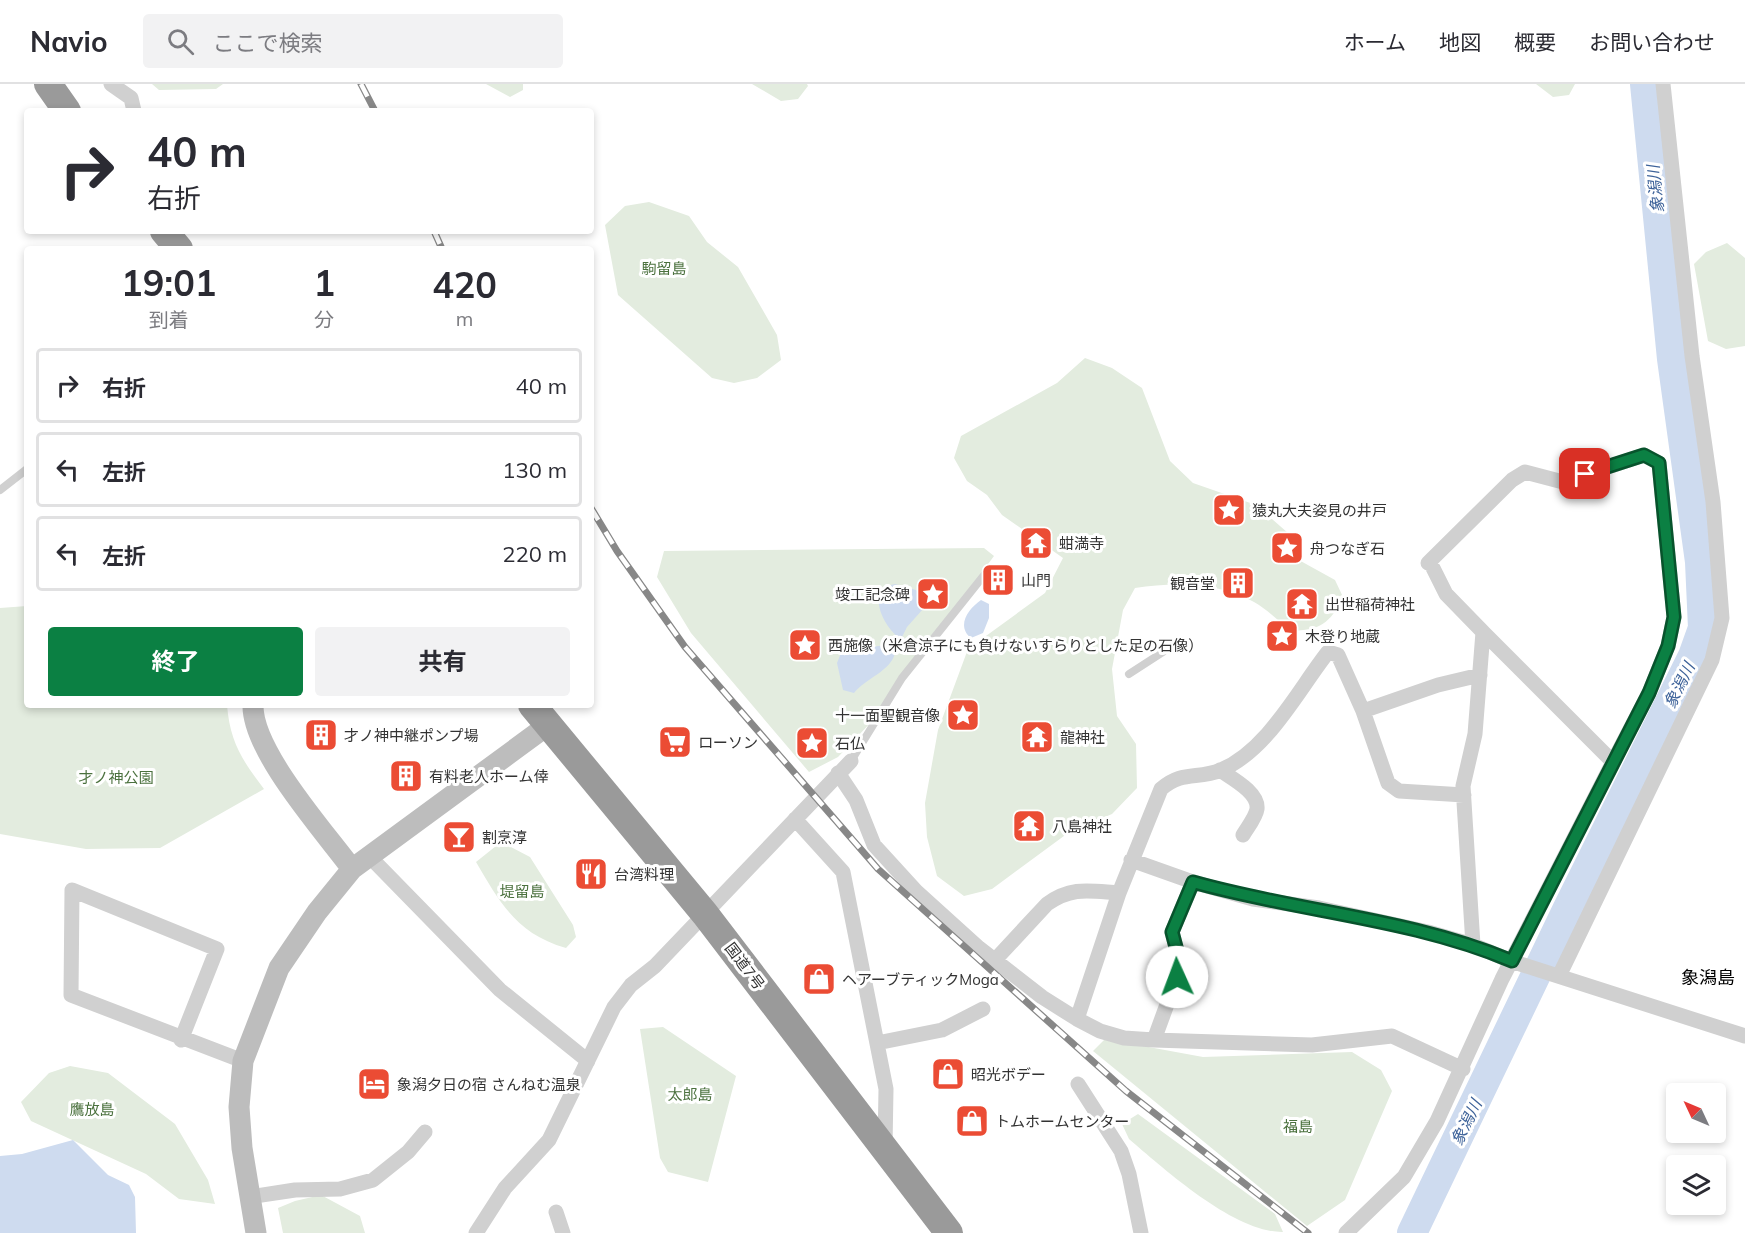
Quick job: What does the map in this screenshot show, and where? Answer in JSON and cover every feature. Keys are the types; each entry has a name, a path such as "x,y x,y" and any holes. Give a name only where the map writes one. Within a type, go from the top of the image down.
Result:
{"highway":[{"path":"48,84 65,108"},
{"path":"166,234 176,246"},
{"name":"国道7号","path":"540,715 705,914 885,1150 939,1228"}],"street":[{"path":"111,84 131,98 133,108"},
{"path":"1559,976 1712,660 1722,618 1713,502 1692,356 1663,84"},
{"path":"1346,1233 1404,1177 1463,1069 1512,961 1649,693 1668,646 1674,617 1659,463 1644,455 1563,482 1526,472 1512,480 1430,566 1446,594 1613,762"},
{"path":"1473,945 1463,786 1475,734 1482,632"},
{"path":"1077,1019 1131,860 1161,789 1174,778 1220,770 1249,752 1298,697 1328,652 1338,656 1363,711 1388,783 1399,791 1464,795"},
{"path":"1363,711 1438,685 1480,675"},
{"path":"253,708 258,736 272,762 352,869"},
{"path":"256,1233 249,1197 239,1107 243,1061 279,968 317,912 352,869 540,715"},
{"path":"477,1233 505,1188 549,1140 614,1007 632,985 655,966 851,761"},
{"path":"1220,770 1250,792 1256,802 1257,809 1243,835"},
{"path":"838,773 856,800 874,845 916,891 995,960 1077,1019 1100,1030 1124,1038 1312,1045 1392,1036 1463,1069"},
{"path":"795,819 843,872 886,1089 885,1150"},
{"path":"369,856 500,990 588,1061"},
{"path":"1131,860 1193,882 1254,899 1319,908 1428,932 1745,1036"},
{"path":"1154,1040 1177,977 1177,951 1172,932 1193,882"},
{"path":"181,1040 218,949 72,890 71,995 181,1040 243,1061"},
{"path":"995,960 1057,896 1068,891 1119,893"},
{"path":"877,1043 942,1030 983,1009"},
{"path":"1078,1084 1121,1151 1129,1174 1141,1233"},
{"path":"249,1197 295,1190 340,1189 373,1180 408,1152 425,1132"},
{"path":"556,1212 563,1233"}],"lane":[{"path":"0,490 24,471"},
{"path":"851,761 902,678 985,574"},
{"path":"1129,674 1163,652"}],"green space":[{"path":"152,84 223,84 216,89 159,90"},
{"path":"486,84 523,84 523,90 510,97"},
{"path":"752,84 807,84 808,86 798,99 781,101"},
{"path":"1536,84 1575,84 1569,95 1553,97"},
{"name":"駒留島","path":"649,202 689,216 707,242 738,267 777,335 781,360 757,378 734,383 712,378 618,295 605,225 625,206"},
{"path":"1727,243 1745,258 1745,346 1726,349 1708,341 1694,264 1706,252"},
{"path":"1085,358 1112,368 1142,388 1170,461 1193,483 1256,505 1288,533 1297,559 1335,580 1343,597 1333,614 1323,624 1310,629 1291,631 1259,605 1226,591 1196,585 1135,588 1123,610 1112,669 1117,716 1136,744 1137,788 1112,814 1068,833 992,889 964,896 937,876 927,837 925,803 938,730 968,649 1045,593 1063,558 1002,515 987,495 967,481 954,458 961,436 1057,383"},
{"path":"984,548 994,556 875,718 838,757 809,772 691,633 657,577 664,551"},
{"name":"才ノ神公園","path":"24,606 24,708 227,708 231,730 238,750 264,789 160,848 86,849 0,834 0,608"},
{"name":"堤留島","path":"501,842 530,857 573,925 576,937 566,948 549,942 522,925 502,904 485,877 476,862"},
{"name":"太郎島","path":"663,1027 736,1076 708,1182 668,1172 660,1158 640,1029"},
{"name":"福島","path":"1105,1039 1203,1057 1352,1052 1381,1070 1392,1091 1345,1200 1307,1226 1093,1051"},
{"name":"鷹放島","path":"70,1066 108,1073 175,1124 208,1180 215,1204 179,1199 146,1174 31,1121 21,1102 49,1073"},
{"path":"1138,1114 1275,1214 1283,1232 1264,1230 1244,1222 1222,1211 1180,1182 1129,1139 1122,1124"},
{"path":"321,1195 360,1216 365,1233 283,1233 278,1208"}],"water":[{"path":"895,584 916,590 925,601 923,609 907,627 902,637 892,632 880,608 881,593"},
{"path":"981,600 989,604 989,618 983,633 971,638 964,628 964,623 968,613"},
{"path":"889,646 895,653 889,665 854,693 843,690 837,663 841,653"},
{"path":"73,1140 108,1175 129,1185 135,1197 136,1233 0,1233 0,1156 22,1154"}],"waterway":[{"name":"象潟川","path":"1412,1233 1567,910 1693,656 1703,628 1700,562 1672,359 1645,84"}],"railway":[{"path":"361,84 373,108"},
{"path":"435,234 441,246"},
{"path":"594,513 617,551 685,647 878,869 1126,1091 1308,1233"}],"place":[{"name":"猿丸大夫姿見の井戸","path":"1229,510"},
{"name":"蚶満寺","path":"1036,543"},
{"name":"舟つなぎ石","path":"1287,548"},
{"name":"山門","path":"998,580"},
{"name":"観音堂","path":"1238,583"},
{"name":"竣工記念碑","path":"933,594"},
{"name":"出世稲荷神社","path":"1302,604"},
{"name":"木登り地蔵","path":"1282,636"},
{"name":"西施像（米倉涼子にも負けないすらりとした足の石像）","path":"805,645"},
{"name":"十一面聖観音像","path":"963,715"},
{"name":"才ノ神中継ポンプ場","path":"321,735"},
{"name":"龍神社","path":"1037,737"},
{"name":"ローソン","path":"675,742"},
{"name":"石仏","path":"812,743"},
{"name":"有料老人ホーム倖","path":"406,776"},
{"name":"八島神社","path":"1029,826"},
{"name":"割烹淳","path":"459,837"},
{"name":"台湾料理","path":"591,874"},
{"name":"ヘアーブティックMoga","path":"819,979"},
{"name":"昭光ボデー","path":"948,1074"},
{"name":"象潟夕日の宿 さんねむ温泉","path":"374,1084"},
{"name":"トムホームセンター","path":"972,1121"}],"district":[{"name":"象潟島","path":"1708,977"}],"route":[{"path":"1177,977 1177,951 1172,932 1193,882 1254,899 1319,908 1360,919 1428,932 1473,945 1512,961 1649,693 1668,646 1674,617 1672,576 1659,463 1644,455 1585,474"}]}
